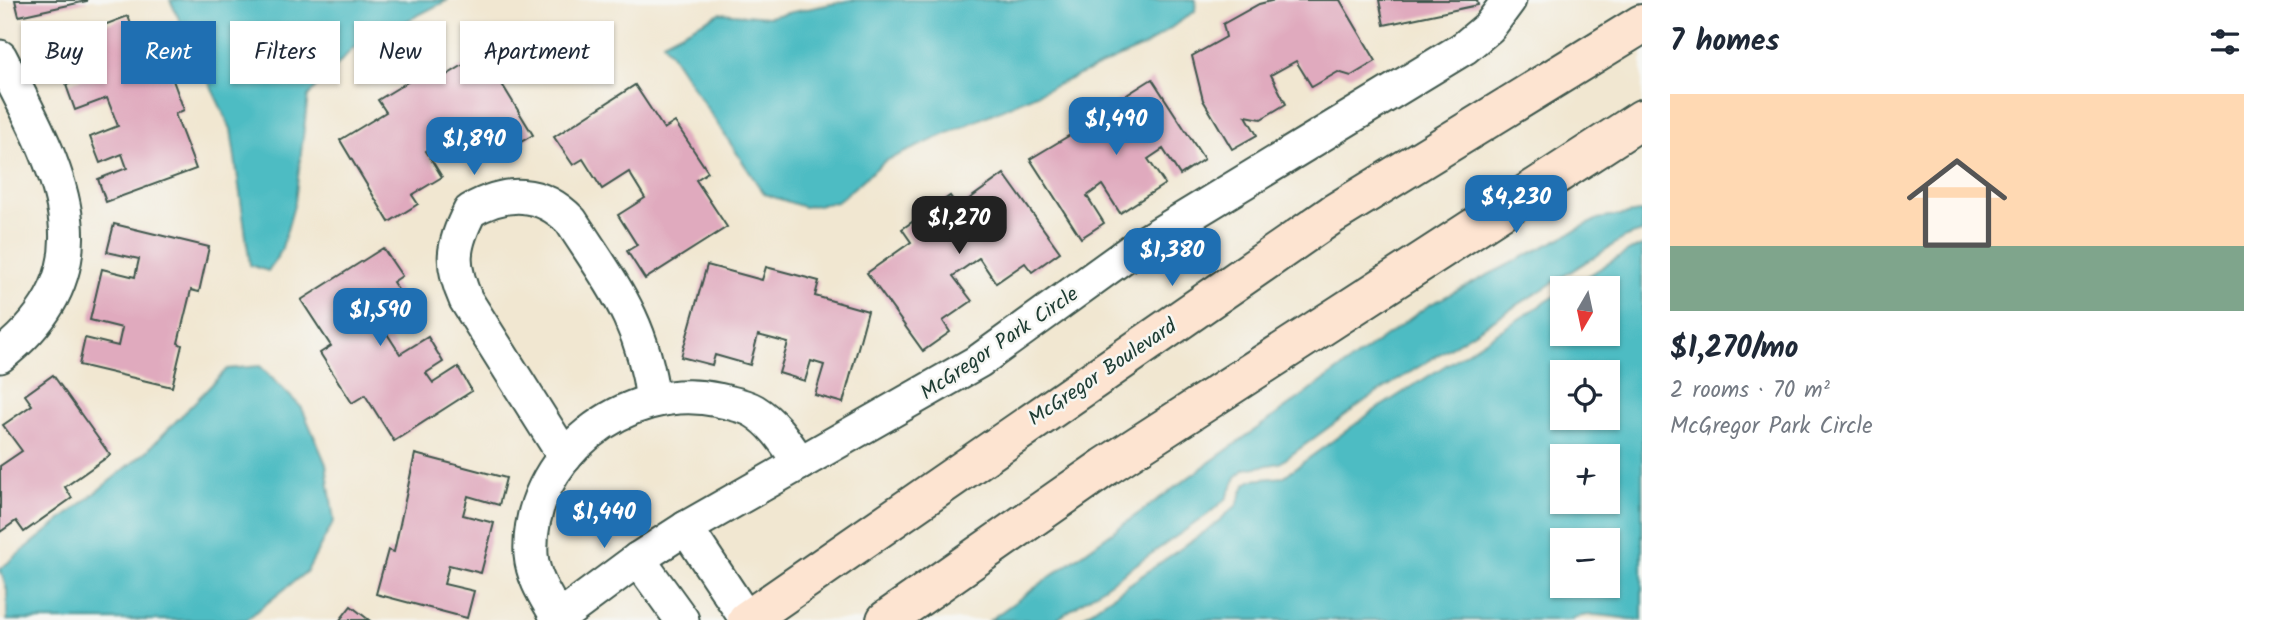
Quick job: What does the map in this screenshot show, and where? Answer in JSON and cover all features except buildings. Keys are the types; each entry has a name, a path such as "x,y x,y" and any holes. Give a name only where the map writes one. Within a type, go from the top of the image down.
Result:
{"main road":[{"name":"McGregor Boulevard","path":"747,620 1333,214 1642,24"},
{"path":"886,620 1105,467 1642,119"}],"street":[{"name":"McGregor Park Circle","path":"557,619 685,528 979,361 1134,249 1464,48 1489,27 1510,0"},
{"path":"0,57 48,150 67,214 65,250 46,312 23,338 0,356"},
{"path":"565,457 466,300 455,275 454,253 470,211 491,199 514,194 536,198 565,214 631,314 648,361 653,400"},
{"path":"557,619 536,578 531,556 532,526 541,494 565,457 604,422 635,404 699,396 752,410 776,429 800,463"},
{"path":"685,528 747,620"},
{"path":"638,559 682,620"}],"water":[{"path":"170,0 448,0 406,21 354,21 354,47 340,62 340,21 230,21 230,84 319,84 308,96 295,202 281,251 268,271 250,265 231,129 210,84 216,84 216,21 180,21"},
{"path":"851,0 1196,0 1195,11 1145,46 885,161 837,202 804,207 764,194 663,42 720,13 768,17"},
{"path":"1642,212 1642,232 1626,237 1564,276 1550,276 1550,285 1366,400 1280,463 1245,469 1236,477 1227,498 1207,515 1056,620 990,620 1429,305 1598,219"},
{"path":"1642,246 1642,620 1587,615 1570,620 1078,620 1213,526 1237,505 1245,485 1252,480 1283,477 1372,412 1550,299 1550,346 1620,346 1620,276 1588,276 1630,250"},
{"path":"260,366 302,408 326,464 334,521 307,571 246,620 7,620 7,590 0,569 147,451 227,369"}]}
